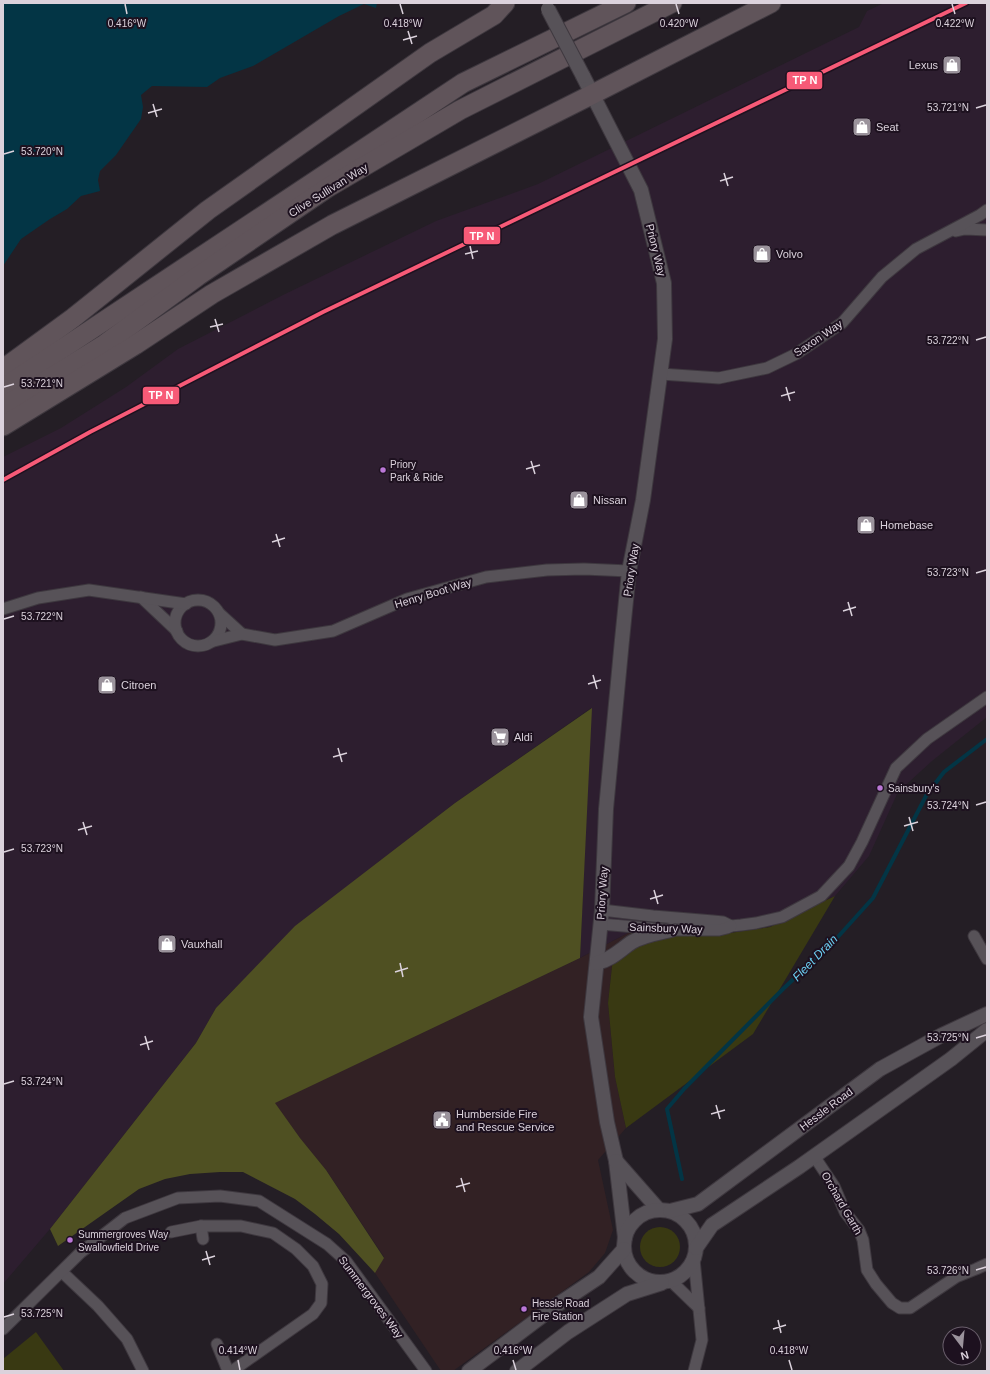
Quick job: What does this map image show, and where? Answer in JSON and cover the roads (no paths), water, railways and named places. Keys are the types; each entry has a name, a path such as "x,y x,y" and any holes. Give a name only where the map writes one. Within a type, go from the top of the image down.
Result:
{"highway":[{"path":"3,369 73,318 208,210 430,53 494,14 505,3"},
{"name":"Clive Sullivan Way","path":"3,388 464,83 626,3"},
{"name":"Clive Sullivan Way","path":"3,407 104,344 198,276 327,188 460,110 672,3"},
{"path":"3,426 135,345 212,294 332,225 771,3"}],"street":[{"name":"Priory Way","path":"547,6 641,190 664,283 666,339 643,500 629,571 606,809 602,910 591,1017 607,1122 616,1161 624,1244"},
{"name":"Saxon Way","path":"661,374 718,378 767,368 796,354 842,323 882,277 904,258 916,249 987,210"},
{"name":"Saxon Way","path":"946,233 965,229 987,230"},
{"name":"Henry Boot Way","path":"242,634 275,640 333,631 407,599 486,577 546,570 629,571"},
{"path":"3,609 38,598 90,590 186,604"},
{"path":"141,597 176,631 180,638 193,646 207,645 214,641 242,634"},
{"path":"176,631 176,616 180,609 186,604 200,600 208,602 242,634"},
{"path":"214,641 221,628 219,613"},
{"name":"Sainsbury Way","path":"600,924 671,930 719,930 731,926 756,923 782,917 821,896 849,866 862,842 896,768 927,739 987,697"},
{"name":"Sainsbury Way","path":"602,910 723,922 731,926"},
{"path":"597,963 609,959 640,938 671,930"},
{"path":"974,936 987,958"},
{"name":"Hessle Road","path":"664,1211 698,1204 880,1069 942,1035 987,1014"},
{"path":"517,1371 568,1332 627,1294 681,1276 712,1225 814,1156 951,1059 987,1030"},
{"name":"Orchard Garth","path":"814,1156 834,1186 846,1212 859,1230 863,1240 867,1270 876,1284 895,1306 905,1309 910,1308 956,1277 976,1270 987,1264"},
{"name":"Priory Way","path":"616,1161 664,1211"},
{"name":"Summergroves Way","path":"3,1329 80,1254 125,1218 178,1198 220,1196 259,1201 327,1244 346,1261 426,1371"},
{"path":"469,1371 554,1307 599,1277 624,1244 629,1227 637,1218 647,1212 664,1211 681,1217 690,1225 695,1236 702,1340 694,1371"},
{"path":"202,1226 204,1239"},
{"path":"171,1232 202,1226 240,1226 273,1233 296,1249 313,1266 322,1284 321,1303 313,1314 232,1371"},
{"path":"624,1244 627,1261 634,1271 643,1278 654,1282 669,1281 699,1308"},
{"path":"62,1272 98,1306 127,1339 143,1371"},
{"path":"217,1344 228,1371"}],"water":[{"path":"3,3 377,3 376,8 364,4 339,16 253,66 220,78 207,87 152,86 141,95 143,107 141,119 116,155 100,171 98,180 100,191 81,196 67,209 21,239 3,266"}],"waterway":[{"name":"Fleet Drain","path":"682,1179 667,1109 684,1089 783,989 836,939 873,898 927,794 944,772 987,739"}],"place":[{"name":"Lexus","path":"952,65"},
{"name":"Seat","path":"862,127"},
{"name":"Volvo","path":"762,254"},
{"name":"Priory Park & Ride","path":"383,470"},
{"name":"Nissan","path":"579,500"},
{"name":"Homebase","path":"866,525"},
{"name":"Citroen","path":"107,685"},
{"name":"Aldi","path":"500,737"},
{"name":"Sainsbury's","path":"880,788"},
{"name":"Vauxhall","path":"167,944"},
{"name":"Humberside Fire and Rescue Service","path":"442,1120"},
{"name":"Summergroves Way Swallowfield Drive","path":"70,1240"},
{"name":"Hessle Road Fire Station","path":"524,1309"}]}
